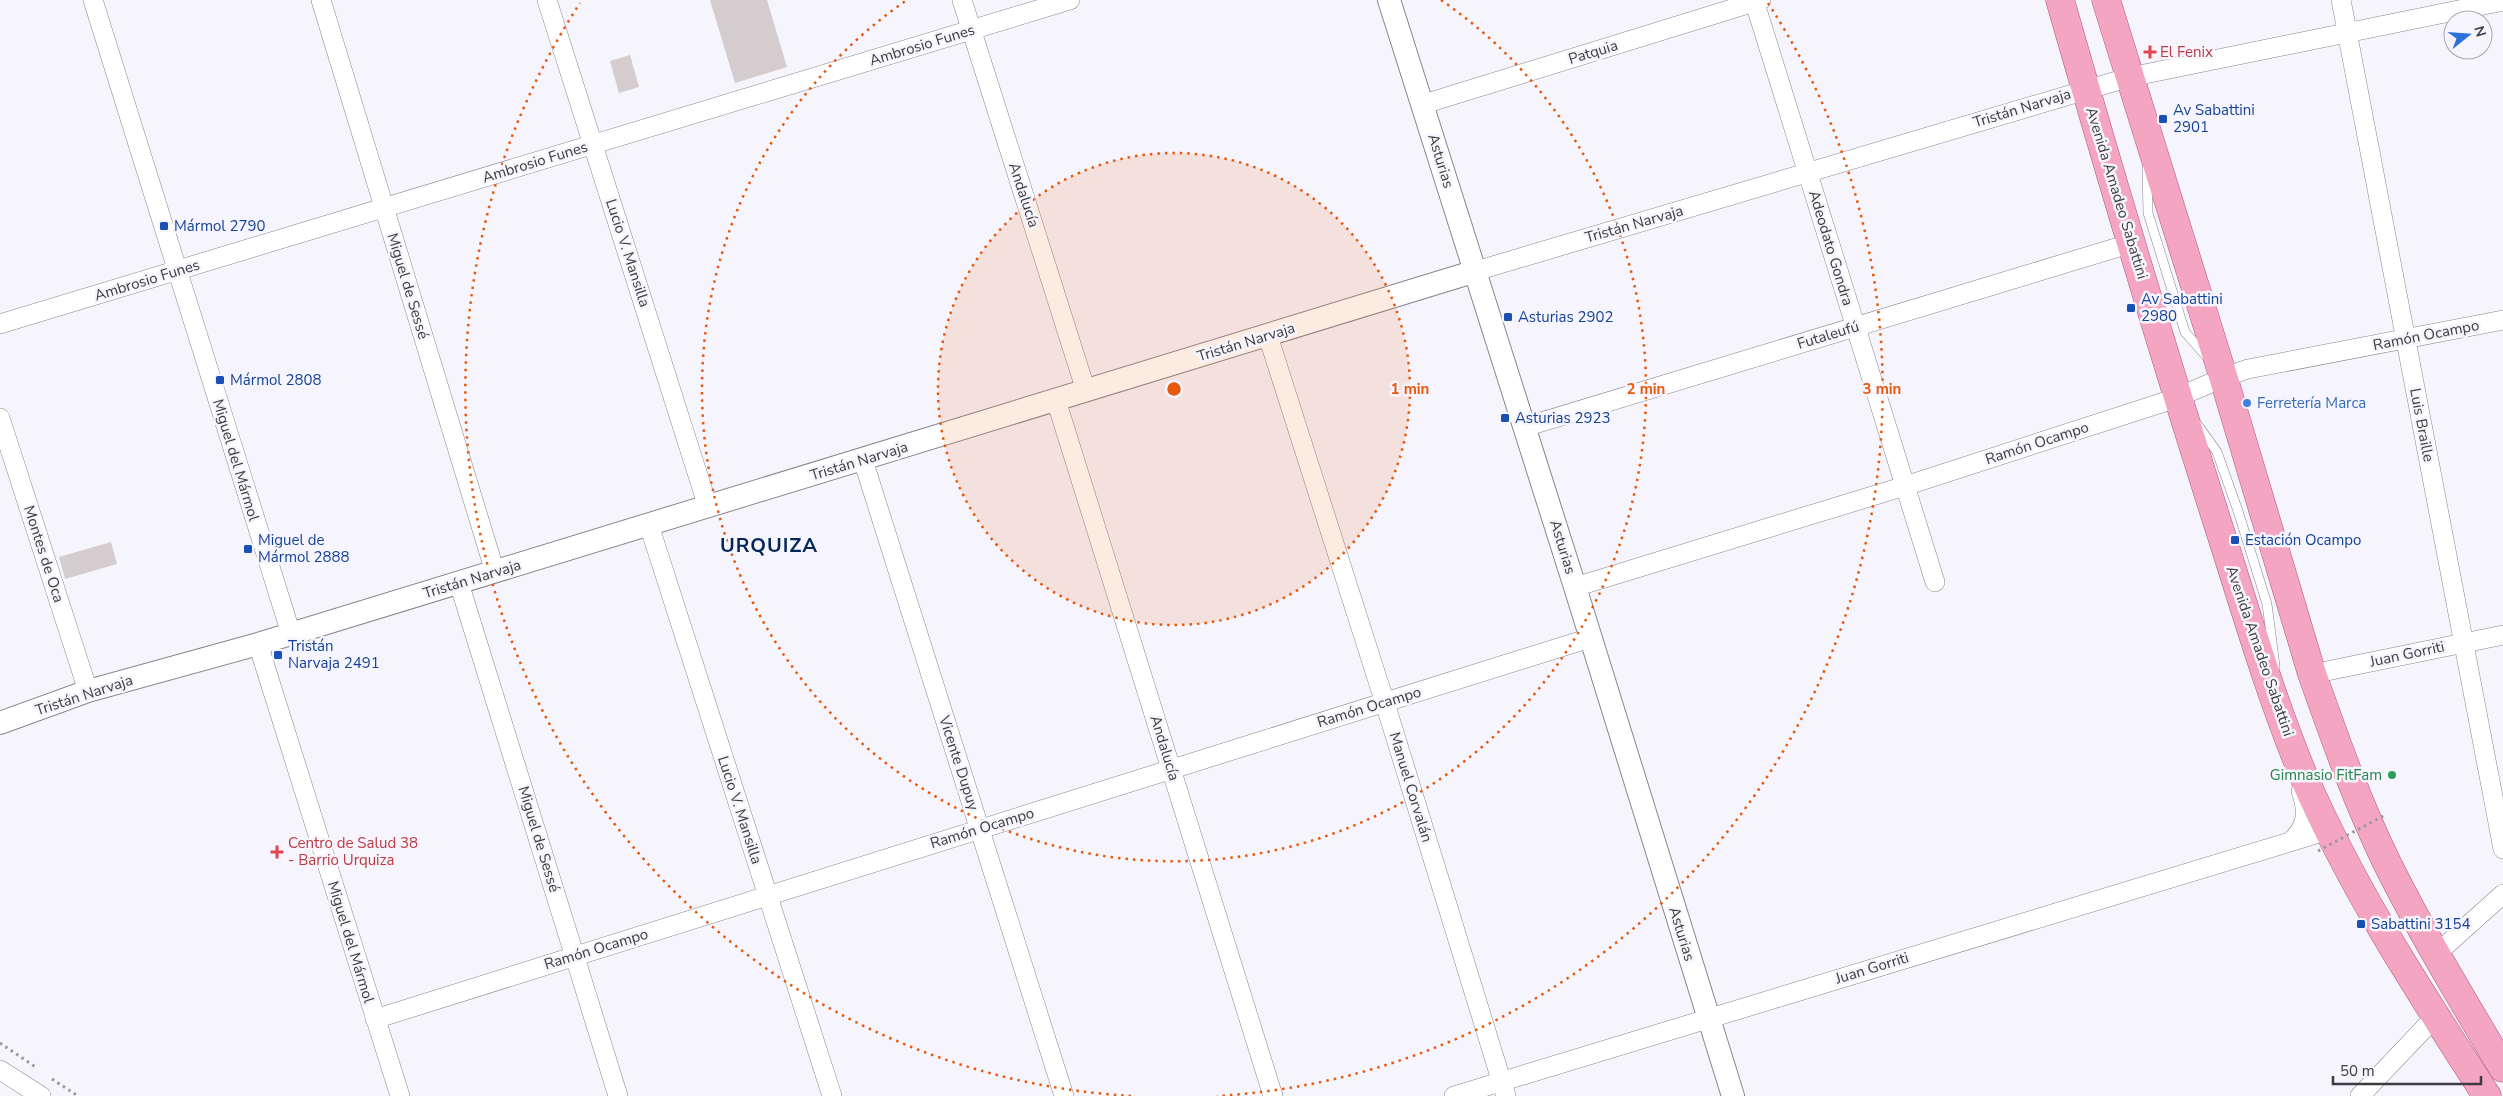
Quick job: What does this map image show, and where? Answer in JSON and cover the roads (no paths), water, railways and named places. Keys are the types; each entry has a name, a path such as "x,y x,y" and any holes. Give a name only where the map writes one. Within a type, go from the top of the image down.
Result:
{"main road":[{"name":"Avenida Amadeo Sabattini","path":"2060,0 2178,398 2324,841 2487,1096"},
{"path":"2106,0 2223,376 2312,674 2372,830 2435,955 2503,1068"}],"street":[{"name":"Miguel del Mármol","path":"92,0 291,634"},
{"name":"Miguel de Sessé","path":"321,0 496,572"},
{"name":"Lucio V. Mansilla","path":"547,0 708,507"},
{"name":"Andalucía","path":"962,0 1086,391"},
{"name":"Ambrosio Funes","path":"0,324 1070,0"},
{"name":"Asturias","path":"1389,0 1424,104 1733,1096"},
{"name":"Luis Braille","path":"2341,0 2503,850"},
{"name":"Patquia","path":"1424,104 1757,1"},
{"name":"Adeodato Gondra","path":"1757,1 1808,173 1935,582"},
{"name":"Tristán Narvaja","path":"3,722 88,691 258,644 1476,271 2086,89 2130,77 2503,1"},
{"name":"Futaleufú","path":"1525,427 2132,243"},
{"name":"Ramón Ocampo","path":"1575,587 1905,486 2178,398 2223,376 2248,369 2503,320"},
{"name":"Manuel Corvalán","path":"1268,336 1385,702 1504,1089"},
{"name":"Andalucía","path":"1056,400 1274,1096"},
{"name":"Montes de Oca","path":"0,418 88,691"},
{"name":"Vicente Dupuy","path":"863,460 1064,1096"},
{"name":"Lucio V. Mansilla","path":"649,525 832,1096"},
{"name":"Miguel de Sessé","path":"459,583 618,1096"},
{"name":"Juan Gorriti","path":"2312,674 2503,635"},
{"name":"Ramón Ocampo","path":"375,1019 1590,638"},
{"name":"Miguel del Mármol","path":"258,644 400,1096"},
{"path":"2287,733 2305,803 2306,821 2300,833 2291,841"},
{"name":"Juan Gorriti","path":"1454,1096 1504,1089 1708,1018 2291,841 2324,841"},
{"path":"2435,955 2503,894"},
{"path":"2360,1096 2442,1026"},
{"path":"0,1070 41,1096"}],"place":[{"name":"El Fenix","path":"2150,52"},
{"name":"Av Sabattini 2901","path":"2163,119"},
{"name":"Mármol 2790","path":"164,226"},
{"name":"Av Sabattini 2980","path":"2131,308"},
{"name":"Asturias 2902","path":"1508,317"},
{"name":"Mármol 2808","path":"220,380"},
{"name":"Ferretería Marca","path":"2247,403"},
{"name":"Asturias 2923","path":"1505,418"},
{"name":"Estación Ocampo","path":"2235,540"},
{"name":"Miguel de Mármol 2888","path":"248,549"},
{"name":"Tristán Narvaja 2491","path":"278,655"},
{"name":"Gimnasio FitFam","path":"2392,775"},
{"name":"Centro de Salud 38 - Barrio Urquiza","path":"277,852"},
{"name":"Sabattini 3154","path":"2361,924"}],"district":[{"name":"URQUIZA","path":"769,545"}]}
